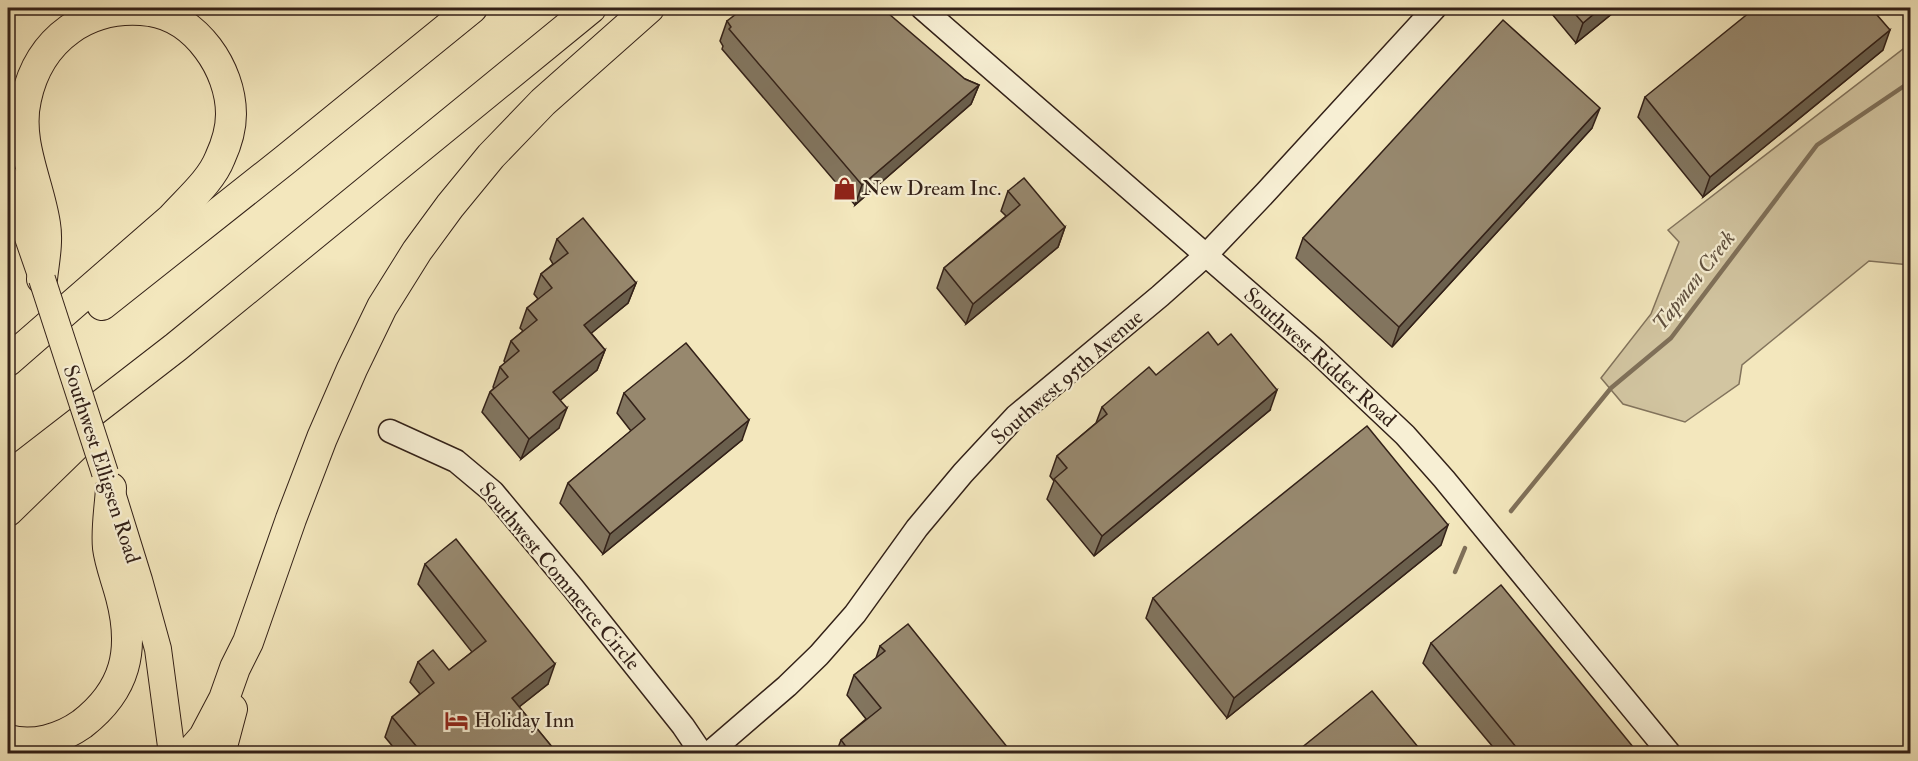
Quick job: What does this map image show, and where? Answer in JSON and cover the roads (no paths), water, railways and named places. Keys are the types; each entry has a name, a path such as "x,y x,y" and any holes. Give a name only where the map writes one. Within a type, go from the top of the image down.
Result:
{"highway":[{"path":"8,379 285,160 472,8"},
{"path":"8,477 176,347 591,8"},
{"path":"189,753 204,737 224,699 248,642 322,438 382,307 450,206 491,156 543,102 649,8"},
{"path":"8,361 172,218 204,183 220,160 231,114 226,82 207,47 178,22 150,11 109,12 91,17 75,25 58,38 37,66 25,102 25,125 30,167 47,238 42,279"},
{"path":"8,511 176,347"},
{"path":"8,740 36,743 78,727 95,713 117,685 125,664 128,644 122,601 108,548 108,480"},
{"path":"220,753 244,669 248,642"}],"main road":[{"name":"Southwest Elligsen Road","path":"8,180 139,580 158,649 172,753"}],"street":[{"name":"Southwest Ridder Road","path":"922,8 1316,351 1417,447 1670,753"},
{"name":"Southwest 95th Avenue","path":"708,753 787,686 819,655 855,614 930,513 963,473 1016,416 1206,255 1434,8"},
{"name":"Southwest Commerce Circle","path":"390,431 456,461 494,492 683,726 702,753"}],"waterway":[{"name":"Tapman Creek","path":"1511,511 1611,388 1671,338 1817,145 1910,82"},
{"name":"Tapman Creek","path":"1455,572 1465,548"}],"place":[{"name":"New Dream Inc.","path":"844,188"},
{"name":"Holiday Inn","path":"456,720"}]}
